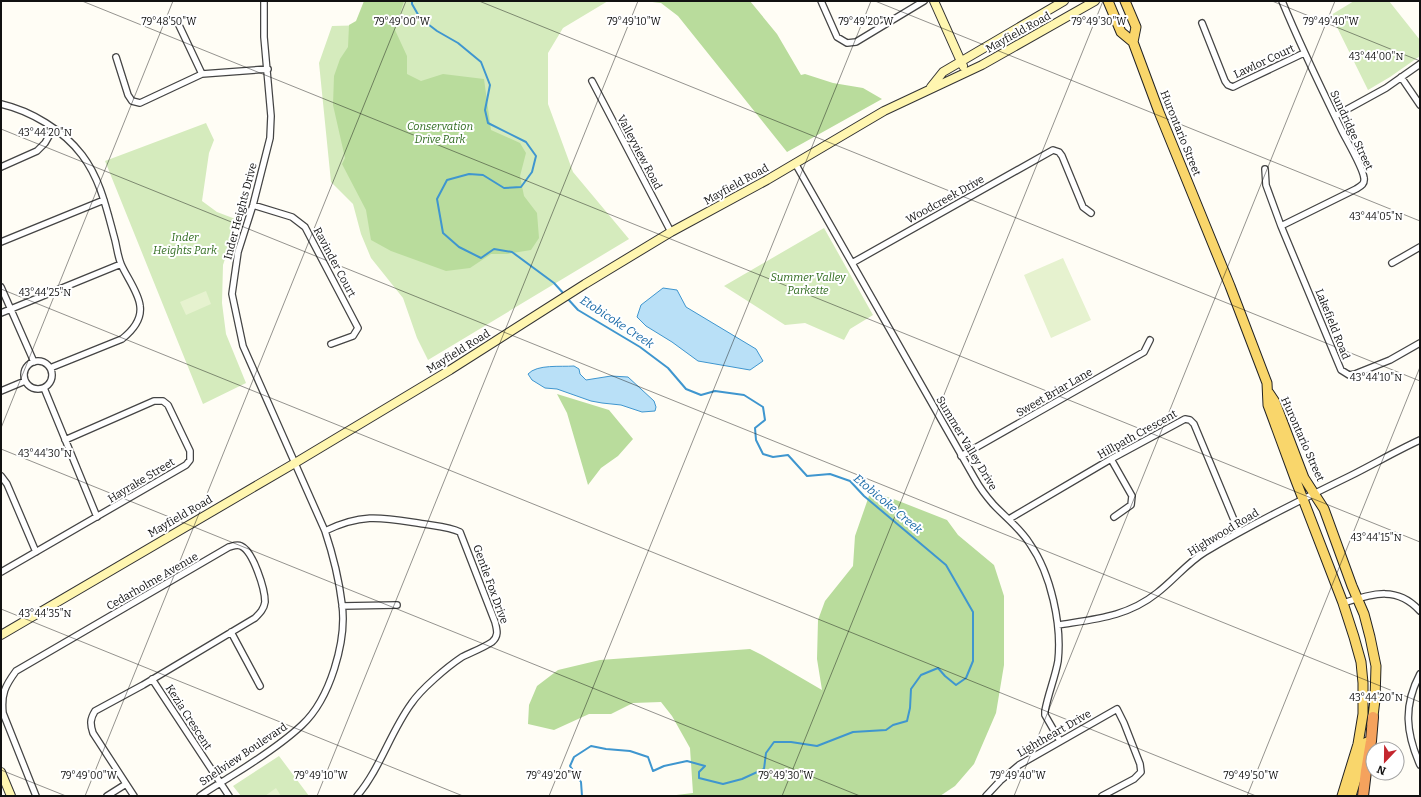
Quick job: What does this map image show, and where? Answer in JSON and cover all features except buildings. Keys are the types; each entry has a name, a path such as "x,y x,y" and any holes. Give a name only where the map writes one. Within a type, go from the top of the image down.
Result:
{"highway":[{"path":"1363,796 1374,717"}],"main road":[{"path":"934,1 966,72"},
{"name":"Mayfield Road","path":"929,90 943,72 1064,1"},
{"name":"Mayfield Road","path":"1,635 295,463 450,370 585,284 671,232 878,115 982,65 1095,1"},
{"name":"Hurontario Street","path":"1108,1 1121,32 1133,42 1159,112 1262,370 1267,383 1268,405 1343,603 1354,637 1361,662 1364,700 1358,744 1342,796"},
{"name":"Hurontario Street","path":"1125,1 1136,27 1133,42"},
{"name":"Hurontario Street","path":"1267,390 1274,402 1304,478 1324,510 1364,614 1374,657 1376,676 1374,717 1351,796"},
{"path":"1,772 11,796"}],"street":[{"name":"Inder Heights Drive","path":"264,1 264,37 271,116 270,138 253,205 238,252 232,294 243,346 295,463"},
{"path":"821,1 838,37 847,43 856,42 924,1"},
{"name":"Sundridge Street","path":"1281,226 1356,189 1364,182 1363,174 1304,53 1282,1"},
{"path":"177,21 202,74"},
{"name":"Lawlor Court","path":"1202,23 1228,86 1237,85 1304,53"},
{"path":"116,57 128,95 132,101 140,103 202,74 268,69"},
{"path":"1335,116 1386,88 1420,64"},
{"path":"1401,77 1420,105"},
{"name":"Valleyview Road","path":"592,81 671,232"},
{"path":"1,104 14,107 53,128 82,155 96,178 104,200 121,264 132,282 140,305 139,316 132,331 122,339 50,368"},
{"path":"1,167 37,151 45,143 53,128"},
{"name":"Woodcreek Drive","path":"852,263 1053,150 1059,152 1062,156 1083,207 1091,213"},
{"name":"Summer Valley Drive","path":"795,163 982,491 1009,518 1030,544 1038,558 1049,587 1058,625 1058,662 1045,715 1060,741"},
{"path":"1265,169 1266,185 1281,226"},
{"path":"1,242 104,200"},
{"name":"Ravinder Court","path":"253,205 292,217 305,227 358,328 352,336 331,344"},
{"name":"Lakefield Road","path":"1281,226 1338,365 1345,373 1349,375 1368,369 1390,360 1420,343"},
{"path":"1392,263 1420,247"},
{"path":"1,313 121,264"},
{"path":"1,286 34,362"},
{"name":"Sweet Briar Lane","path":"961,456 1144,352 1150,340"},
{"path":"34,362 43,362 50,368 52,377 48,386 44,388 35,389 25,381 26,368 34,362"},
{"path":"1,391 25,381"},
{"path":"44,388 97,517"},
{"name":"Hayrake Street","path":"1,572 186,465 190,460 190,451 168,405 162,401 154,401 66,440"},
{"name":"Hillpath Crescent","path":"1009,518 1111,459 1185,419 1190,420 1194,424 1239,532"},
{"name":"Highwood Road","path":"1058,625 1108,617 1135,607 1157,593 1193,560 1239,532 1420,440"},
{"path":"1111,459 1132,496 1131,505 1114,517"},
{"name":"Snellview Boulevard","path":"200,796 210,788 254,762 287,738 303,724 322,700 333,672 342,638 342,606 334,558 325,531 295,463"},
{"path":"1,476 8,484 36,552"},
{"name":"Gentle Fox Drive","path":"325,531 354,520 380,518 446,528 460,532 495,622 497,632 496,638 492,642 463,657 436,678 416,697 408,707 374,770 357,796"},
{"name":"Cedarholme Avenue","path":"36,796 3,713 2,701 4,690 16,671 229,547 235,545 241,546 248,552 258,571 265,602 262,611 256,618 152,679"},
{"path":"1343,603 1370,595 1390,594 1406,600 1416,606 1420,611"},
{"path":"342,606 397,605"},
{"path":"231,632 260,686"},
{"path":"1420,674 1410,697 1408,716 1410,738 1420,765"},
{"name":"Kezia Crescent","path":"134,796 93,733 90,723 91,717 95,711 152,679 230,796"},
{"name":"Lightheart Drive","path":"986,796 1000,781 1019,765 1117,709 1124,722 1140,764 1140,772 1134,779 1102,796"},
{"path":"107,796 126,784"}],"green space":[{"path":"364,1 404,1 395,30 407,56 407,74 421,81 443,74 484,79 491,130 520,143 526,153 520,176 524,196 537,213 539,238 531,250 507,254 491,254 470,268 446,271 391,251 371,240 366,210 342,164 345,158 333,105 334,76 340,59 348,47 349,25 356,21"},
{"name":"Conservation Drive Park","path":"371,1 608,1 563,28 548,53 548,104 573,172 629,239 428,360 417,338 403,298 371,258 361,234 353,204 331,182 319,63 332,26 369,25"},
{"path":"644,1 750,1 777,34 801,75 805,74 833,83 863,88 882,99 787,152 678,16 661,3"},
{"path":"1354,1 1389,1 1420,40 1420,56 1368,90 1331,15"},
{"name":"Inder Heights Park","path":"206,123 214,140 209,153 202,201 217,212 238,220 223,265 222,303 226,334 246,383 203,404 105,161"},
{"name":"Summer Valley Parkette","path":"824,228 873,315 850,329 844,340 805,323 785,325 724,286"},
{"path":"1063,258 1091,320 1051,338 1024,275"},
{"path":"206,291 211,304 186,315 180,302"},
{"path":"557,394 609,410 633,439 618,456 601,468 588,485 567,413"},
{"path":"870,493 891,498 947,520 958,535 994,565 1004,596 1004,665 996,713 974,764 955,786 940,796 668,796 693,793 690,748 672,716 661,702 633,703 611,714 589,714 554,730 528,724 529,705 537,686 558,670 600,660 750,649 822,690 817,659 818,620 825,601 853,566 855,536"},
{"path":"279,756 309,796 241,796 233,786"},
{"path":"276,788 281,796 265,796"}],"water":[{"path":"663,288 677,290 686,307 756,349 763,361 750,370 698,361 672,342 646,326 637,317 641,305"},
{"path":"574,366 579,369 580,374 586,380 611,376 628,377 654,401 656,407 655,411 642,412 621,405 591,401 557,389 545,388 532,380 528,374 543,367"}],"waterway":[{"name":"Etobicoke Creek","path":"412,1 412,4 420,18 437,31 458,43 481,62 490,85 485,110 488,123 526,142 536,156 532,172 521,187 504,188 483,175 469,174 447,180 437,199 443,233 459,247 481,258 494,249 512,252 554,283 564,294"},
{"name":"Etobicoke Creek","path":"567,298 578,310 640,347 668,368 686,389 701,395 715,391 744,395 763,407 765,420 755,428 756,440 763,454 773,457 788,455 807,476 830,474 850,481 864,496 946,565 973,612 973,661 966,678 956,685 938,668 921,675 911,689 910,708 907,721 893,725 886,730 853,732 817,746 791,742 774,742 766,753 764,769 742,779 723,784 699,778 699,772 705,766 687,761 664,766 653,771 648,757 630,751 591,746 574,757 570,766 581,782 582,796"}]}
